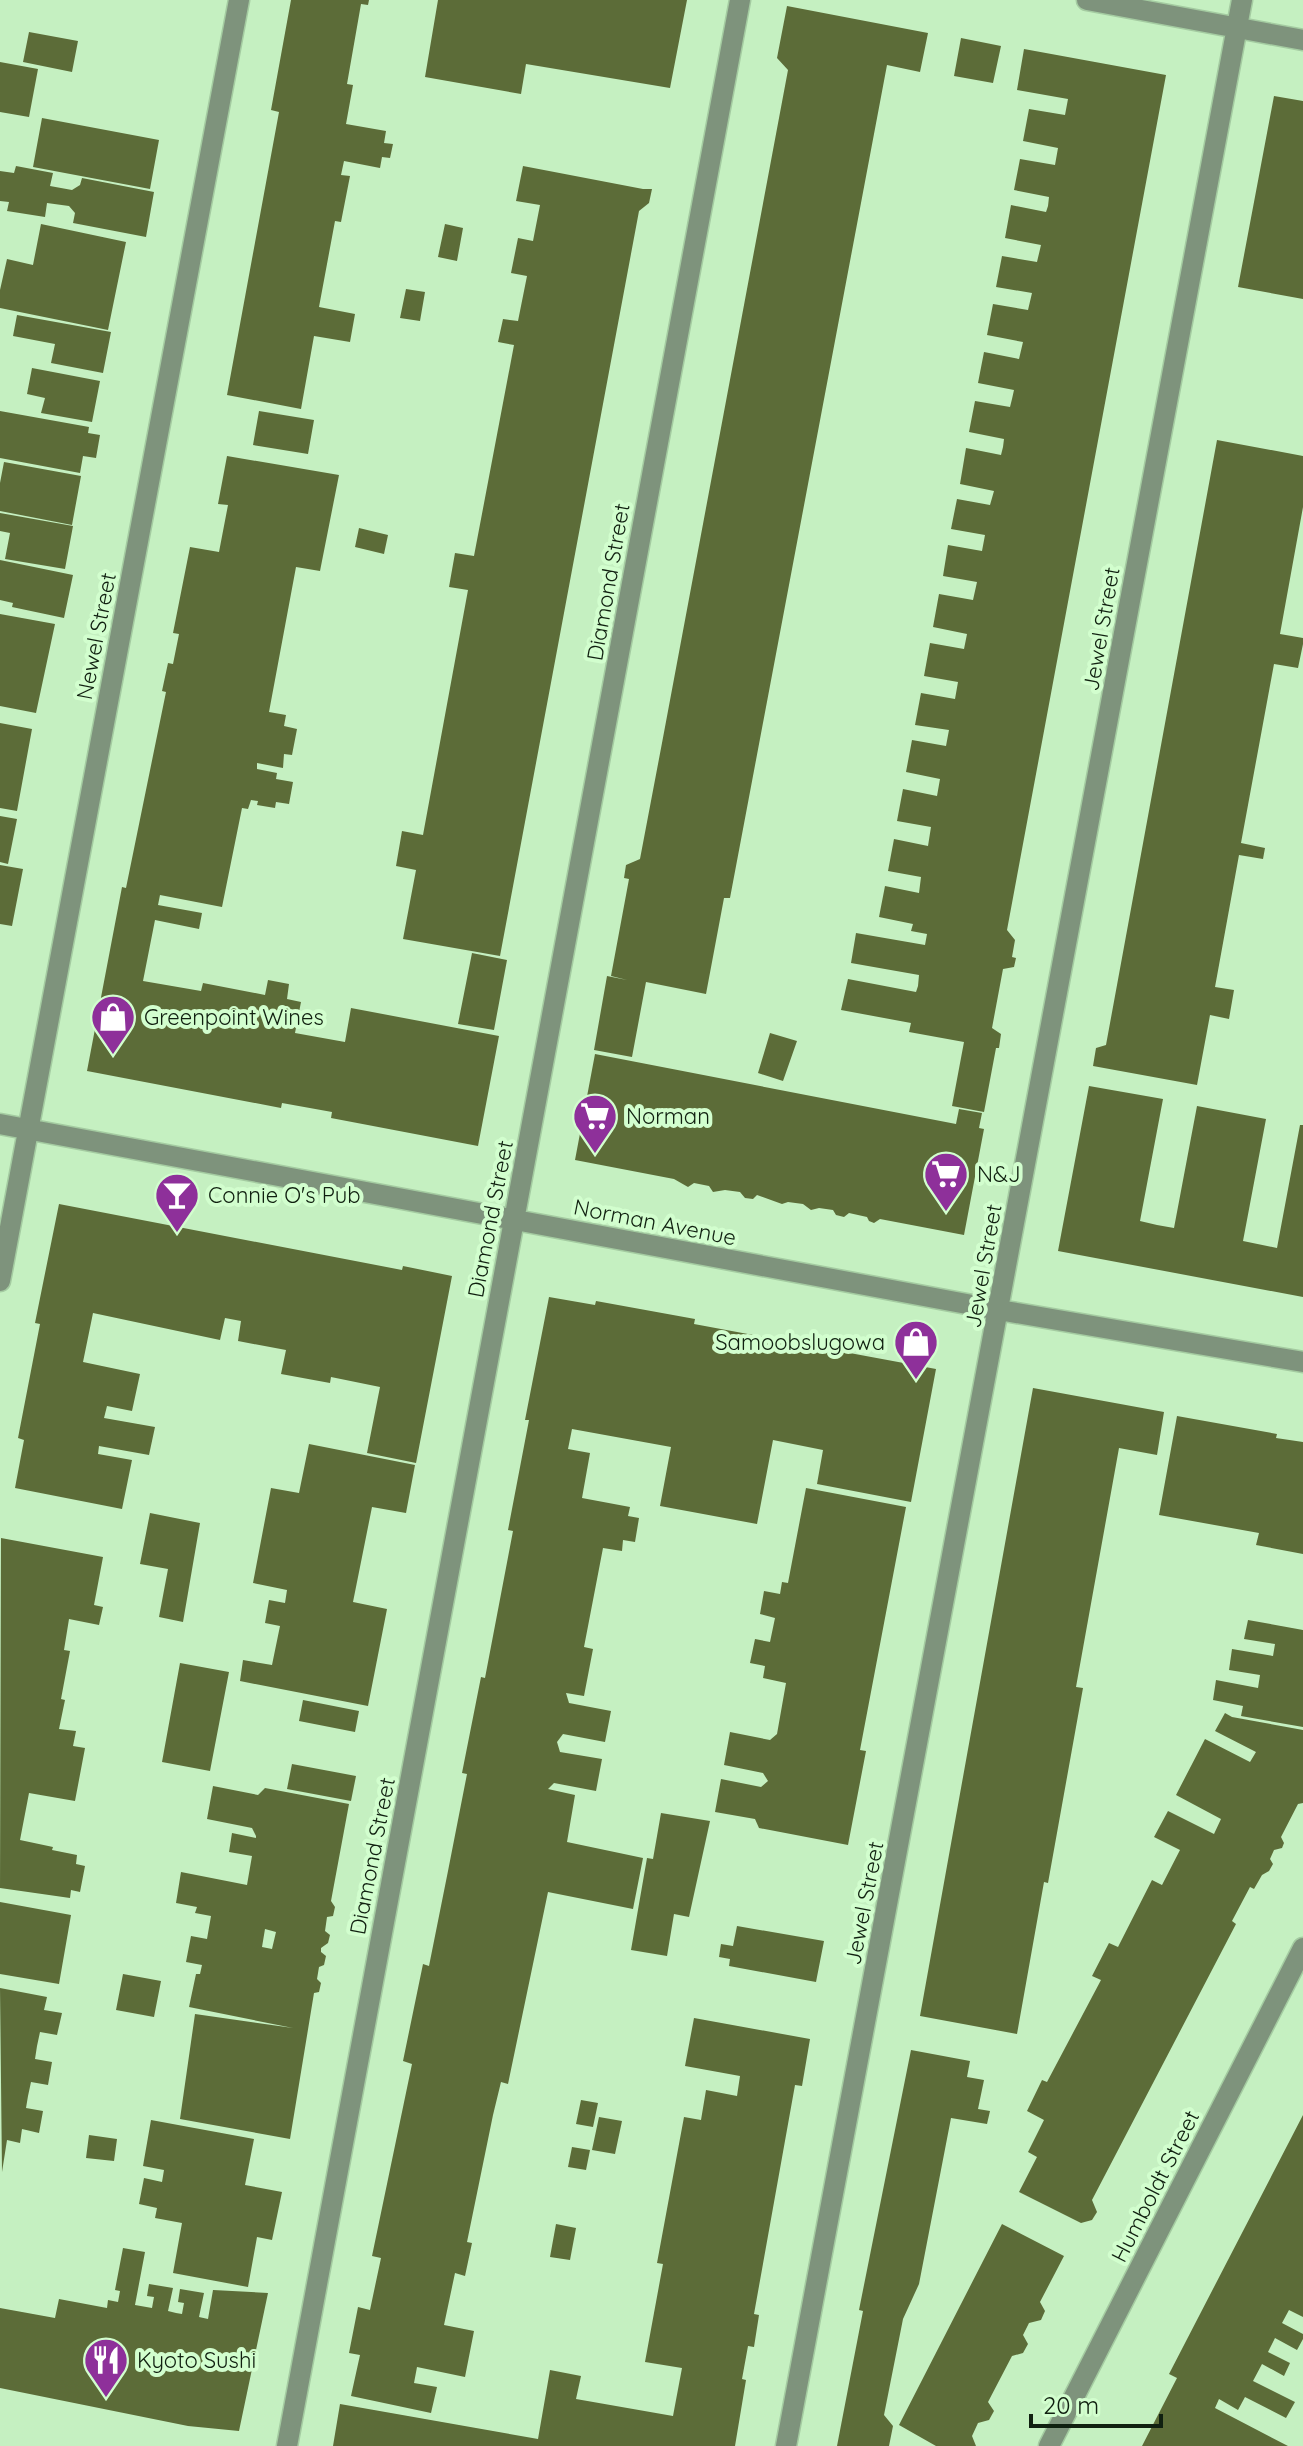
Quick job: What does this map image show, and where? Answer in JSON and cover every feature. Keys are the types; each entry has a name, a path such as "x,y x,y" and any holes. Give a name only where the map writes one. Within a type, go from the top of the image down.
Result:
{"street":[{"name":"Newel Street","path":"0,1281 239,0"},
{"name":"Diamond Street","path":"287,2446 740,0"},
{"path":"1087,0 1303,40"},
{"name":"Jewel Street","path":"786,2446 1242,0"},
{"name":"Norman Avenue","path":"0,1124 999,1310 1303,1362"},
{"name":"Humboldt Street","path":"1049,2446 1303,1948"}],"building":[{"path":"291,0 369,0 368,5 361,4 347,84 353,85 346,124 386,131 384,143 393,144 390,158 382,157 380,168 344,161 341,175 350,176 341,222 335,221 319,307 355,314 350,342 314,336 301,409 227,395 279,112 271,110"},
{"path":"438,0 687,0 670,88 526,64 521,94 425,77"},
{"path":"787,6 928,33 920,72 887,65 730,898 724,898 706,994 646,982 632,1057 594,1050 607,976 627,980 611,976 629,879 624,878 626,865 640,859 662,743 788,70 777,58"},
{"path":"29,32 78,41 72,72 23,62"},
{"path":"961,38 1001,46 993,83 954,76"},
{"path":"1024,49 1166,75 1007,930 1015,940 1012,957 1016,958 1014,967 1003,969 992,1028 1001,1034 984,1112 952,1106 964,1042 909,1032 911,1023 841,1010 848,979 916,992 918,986 919,975 851,963 856,933 925,945 927,934 911,931 913,924 879,917 885,886 919,893 921,877 888,871 894,839 928,846 931,827 897,821 903,789 937,796 940,779 906,772 912,740 946,746 949,730 915,725 921,693 955,699 958,682 924,676 930,643 964,649 967,634 933,627 939,594 973,600 977,582 943,576 948,545 982,551 985,535 951,529 957,499 990,505 994,491 960,484 966,448 1001,455 1003,447 1004,439 969,432 975,401 1010,407 1014,390 978,383 984,352 1019,359 1023,342 987,335 993,304 1028,310 1032,293 996,287 1002,256 1037,262 1041,245 1005,238 1011,205 1046,212 1048,206 1049,197 1014,190 1020,159 1055,165 1058,148 1023,141 1029,109 1065,115 1068,99 1017,90"},
{"path":"0,62 38,69 29,117 0,112"},
{"path":"1274,96 1303,101 1303,299 1238,287"},
{"path":"42,118 159,140 150,189 33,167"},
{"path":"16,166 53,173 50,186 72,190 80,185 82,178 154,192 146,237 73,223 75,213 69,206 47,203 45,217 7,211 9,202 0,201 0,171 14,173"},
{"path":"523,166 652,189 649,203 639,211 500,956 403,939 416,870 396,866 402,831 423,835 468,590 449,587 455,553 474,556 514,345 498,342 503,319 518,321 527,276 511,273 518,238 533,241 540,205 516,201"},
{"path":"41,224 126,242 108,330 0,308 0,290 7,259 33,265"},
{"path":"445,224 463,228 457,261 438,257"},
{"path":"406,289 425,292 420,321 400,318"},
{"path":"17,315 111,332 103,373 51,363 55,344 13,336"},
{"path":"32,368 100,381 92,422 41,413 45,398 27,394"},
{"path":"0,411 89,427 88,433 100,435 96,458 83,456 80,473 0,458"},
{"path":"259,411 314,420 308,454 253,445"},
{"path":"1217,440 1303,456 1303,507 1280,634 1303,638 1303,644 1298,668 1274,664 1241,843 1265,848 1263,859 1239,855 1215,987 1234,990 1229,1019 1210,1015 1197,1085 1093,1066 1096,1048 1106,1045"},
{"path":"227,456 339,475 320,571 296,567 269,712 286,715 284,726 297,729 292,755 284,754 283,768 257,763 257,769 277,773 276,779 293,782 289,804 276,802 275,808 257,805 258,801 251,800 248,809 242,808 222,907 160,895 158,905 202,913 199,929 155,920 143,981 201,991 203,983 265,995 268,980 289,984 287,999 301,1002 295,1033 345,1042 351,1008 499,1036 478,1146 331,1118 332,1112 282,1103 281,1108 87,1071 122,887 126,888 166,692 162,691 168,663 173,664 179,634 173,633 190,547 219,552 228,505 218,504"},
{"path":"4,462 81,476 72,525 0,511"},
{"path":"0,513 73,526 65,569 5,559 10,533 0,531"},
{"path":"359,528 388,535 384,554 355,547"},
{"path":"0,560 73,575 64,618 12,607 13,603 0,600"},
{"path":"0,614 55,624 36,713 0,706"},
{"path":"0,723 32,729 17,811 0,808"},
{"path":"0,816 17,819 8,864 0,862"},
{"path":"0,865 23,869 12,926 0,924"},
{"path":"472,953 507,960 494,1030 458,1024"},
{"path":"770,1033 797,1041 783,1081 758,1073"},
{"path":"595,1054 956,1124 959,1109 982,1113 979,1128 984,1129 964,1235 880,1219 874,1223 867,1217 849,1213 844,1217 836,1215 833,1210 811,1210 803,1204 782,1204 757,1195 753,1199 745,1198 740,1192 713,1192 709,1186 694,1183 688,1187 674,1179 575,1160"},
{"path":"1089,1086 1163,1099 1140,1221 1157,1225 1174,1228 1197,1106 1266,1119 1243,1241 1277,1248 1300,1125 1303,1125 1303,1297 1058,1251"},
{"path":"59,1204 402,1270 403,1266 452,1276 416,1463 367,1453 380,1387 331,1377 330,1383 281,1374 286,1350 238,1341 241,1321 225,1318 220,1340 93,1313 83,1362 140,1374 132,1411 107,1406 104,1418 155,1427 149,1455 99,1446 98,1454 132,1460 122,1509 15,1488 24,1440 18,1438 40,1324 35,1323"},
{"path":"549,1297 595,1305 596,1301 695,1319 694,1324 936,1369 911,1502 817,1484 823,1450 773,1440 757,1524 660,1506 671,1447 572,1429 568,1449 590,1453 582,1498 630,1507 628,1516 639,1518 635,1542 623,1540 622,1551 603,1548 584,1647 593,1649 584,1696 566,1693 569,1703 611,1711 605,1742 563,1734 557,1742 560,1752 602,1759 596,1791 554,1783 548,1789 575,1795 567,1842 643,1858 633,1909 548,1892 508,2084 501,2082 493,2115 467,2242 472,2243 465,2276 455,2273 444,2325 474,2331 465,2377 417,2367 414,2383 437,2387 431,2413 351,2396 360,2355 349,2353 358,2307 370,2310 381,2258 372,2256 412,2064 403,2061 423,1964 429,1966 467,1774 462,1773 481,1677 485,1678 513,1531 508,1530"},
{"path":"1033,1388 1164,1412 1157,1455 1119,1448 1076,1687 1083,1688 1017,2034 920,2016"},
{"path":"1177,1416 1277,1434 1276,1438 1303,1442 1303,1554 1256,1545 1259,1533 1159,1515"},
{"path":"309,1444 415,1465 406,1513 372,1507 353,1602 387,1609 368,1706 240,1681 243,1660 272,1665 280,1626 265,1623 269,1600 285,1603 287,1590 253,1583 271,1488 299,1493"},
{"path":"806,1488 906,1507 860,1750 866,1751 848,1845 759,1828 755,1819 715,1812 721,1779 761,1787 768,1781 763,1773 724,1765 730,1732 770,1740 777,1734 786,1683 763,1678 765,1666 750,1663 755,1639 770,1642 775,1618 760,1614 764,1591 780,1594 782,1582 788,1583"},
{"path":"150,1513 200,1523 183,1622 159,1617 168,1569 140,1564"},
{"path":"1,1538 103,1557 94,1605 103,1607 99,1625 69,1619 64,1650 70,1651 59,1729 76,1731 73,1746 85,1748 75,1801 29,1793 20,1840 77,1855 76,1864 85,1866 80,1892 71,1890 70,1898 0,1888"},
{"path":"1248,1620 1303,1630 1303,1727 1241,1716 1243,1706 1213,1700 1216,1680 1258,1688 1260,1675 1229,1670 1232,1649 1273,1656 1275,1644 1244,1639"},
{"path":"180,1663 229,1672 210,1771 162,1762"},
{"path":"303,1700 359,1711 355,1732 299,1721"},
{"path":"1225,1713 1232,1717 1303,1730 1303,1803 1298,1804 1281,1837 1284,1843 1282,1848 1274,1850 1269,1871 1262,1875 1254,1889 1250,1887 1232,1921 1236,1924 1092,2200 1097,2212 1092,2220 1081,2223 1019,2192 1037,2157 1028,2152 1044,2120 1027,2111 1042,2080 1047,2082 1101,1980 1092,1976 1109,1943 1118,1947 1152,1880 1162,1885 1180,1850 1154,1837 1168,1811 1214,1834 1221,1819 1176,1795 1205,1739 1250,1762 1256,1752 1215,1731"},
{"path":"292,1764 356,1776 351,1801 287,1789"},
{"path":"213,1786 258,1795 265,1788 349,1804 331,1901 335,1907 333,1916 327,1917 325,1931 330,1935 328,1943 321,1948 326,1956 324,1965 319,1967 317,1979 321,1983 319,1992 314,1993 290,2139 180,2119 195,2014 293,2028 189,2007 196,1974 200,1974 202,1965 186,1962 191,1936 207,1939 211,1916 195,1913 197,1907 176,1903 181,1872 247,1885 252,1856 229,1852 232,1833 256,1838 252,1828 207,1819","holes":["265,1929 276,1932 272,1949 262,1947"]},
{"path":"661,1813 710,1821 689,1917 674,1914 667,1956 631,1950 647,1858 653,1859"},
{"path":"0,1902 71,1915 59,1984 0,1974"},
{"path":"737,1926 824,1941 816,1982 729,1966 730,1959 719,1957 721,1944 733,1946"},
{"path":"123,1974 161,1981 154,2017 116,2010"},
{"path":"0,1988 47,1997 44,2010 62,2013 57,2035 40,2032 37,2046 35,2059 52,2062 48,2085 31,2082 28,2096 26,2108 43,2111 39,2133 22,2129 20,2143 7,2140 2,2172"},
{"path":"694,2018 810,2039 802,2086 795,2085 754,2314 759,2315 754,2347 748,2346 742,2379 746,2380 735,2446 333,2446 340,2404 538,2439 550,2370 581,2376 576,2399 673,2416 682,2368 645,2362 663,2264 657,2263 684,2117 701,2120 706,2090 737,2096 740,2076 685,2066"},
{"path":"911,2050 970,2061 967,2077 984,2080 978,2109 990,2111 987,2124 951,2118 919,2284 903,2319 884,2415 893,2426 889,2446 837,2446 863,2311 859,2310"},
{"path":"581,2100 598,2103 593,2127 576,2124"},
{"path":"1303,2115 1303,2317 1289,2310 1282,2323 1303,2334 1303,2339 1297,2350 1275,2338 1268,2352 1290,2363 1284,2376 1262,2364 1253,2381 1295,2402 1286,2418 1245,2397 1238,2410 1219,2399 1215,2408 1288,2446 1142,2446 1177,2378 1169,2374"},
{"path":"599,2117 622,2121 615,2154 592,2150"},
{"path":"151,2120 254,2139 245,2185 282,2192 272,2240 257,2237 248,2287 173,2273 182,2223 155,2218 157,2208 139,2204 144,2178 162,2182 164,2170 143,2166"},
{"path":"89,2135 117,2139 114,2161 86,2158"},
{"path":"572,2147 590,2150 586,2170 568,2167"},
{"path":"556,2224 576,2228 570,2260 550,2257"},
{"path":"1002,2224 1064,2256 1040,2302 1045,2311 1041,2320 1029,2323 1023,2335 1028,2344 1023,2353 1012,2356 988,2402 994,2411 989,2420 978,2423 972,2436 976,2446 936,2446 899,2425"},
{"path":"123,2248 145,2252 135,2305 152,2308 154,2297 147,2296 149,2284 173,2288 168,2311 182,2314 184,2303 178,2302 180,2289 204,2293 199,2317 208,2319 213,2290 268,2293 239,2431 188,2426 0,2388 0,2308 55,2318 59,2299 107,2308 108,2300 118,2302 120,2291 115,2290"}],"place":[{"name":"Greenpoint Wines","path":"113,1056"},
{"name":"Norman","path":"595,1155"},
{"name":"N&J","path":"946,1213"},
{"name":"Connie O's Pub","path":"177,1234"},
{"name":"Samoobslugowa","path":"916,1381"},
{"name":"Kyoto Sushi","path":"106,2399"}]}
